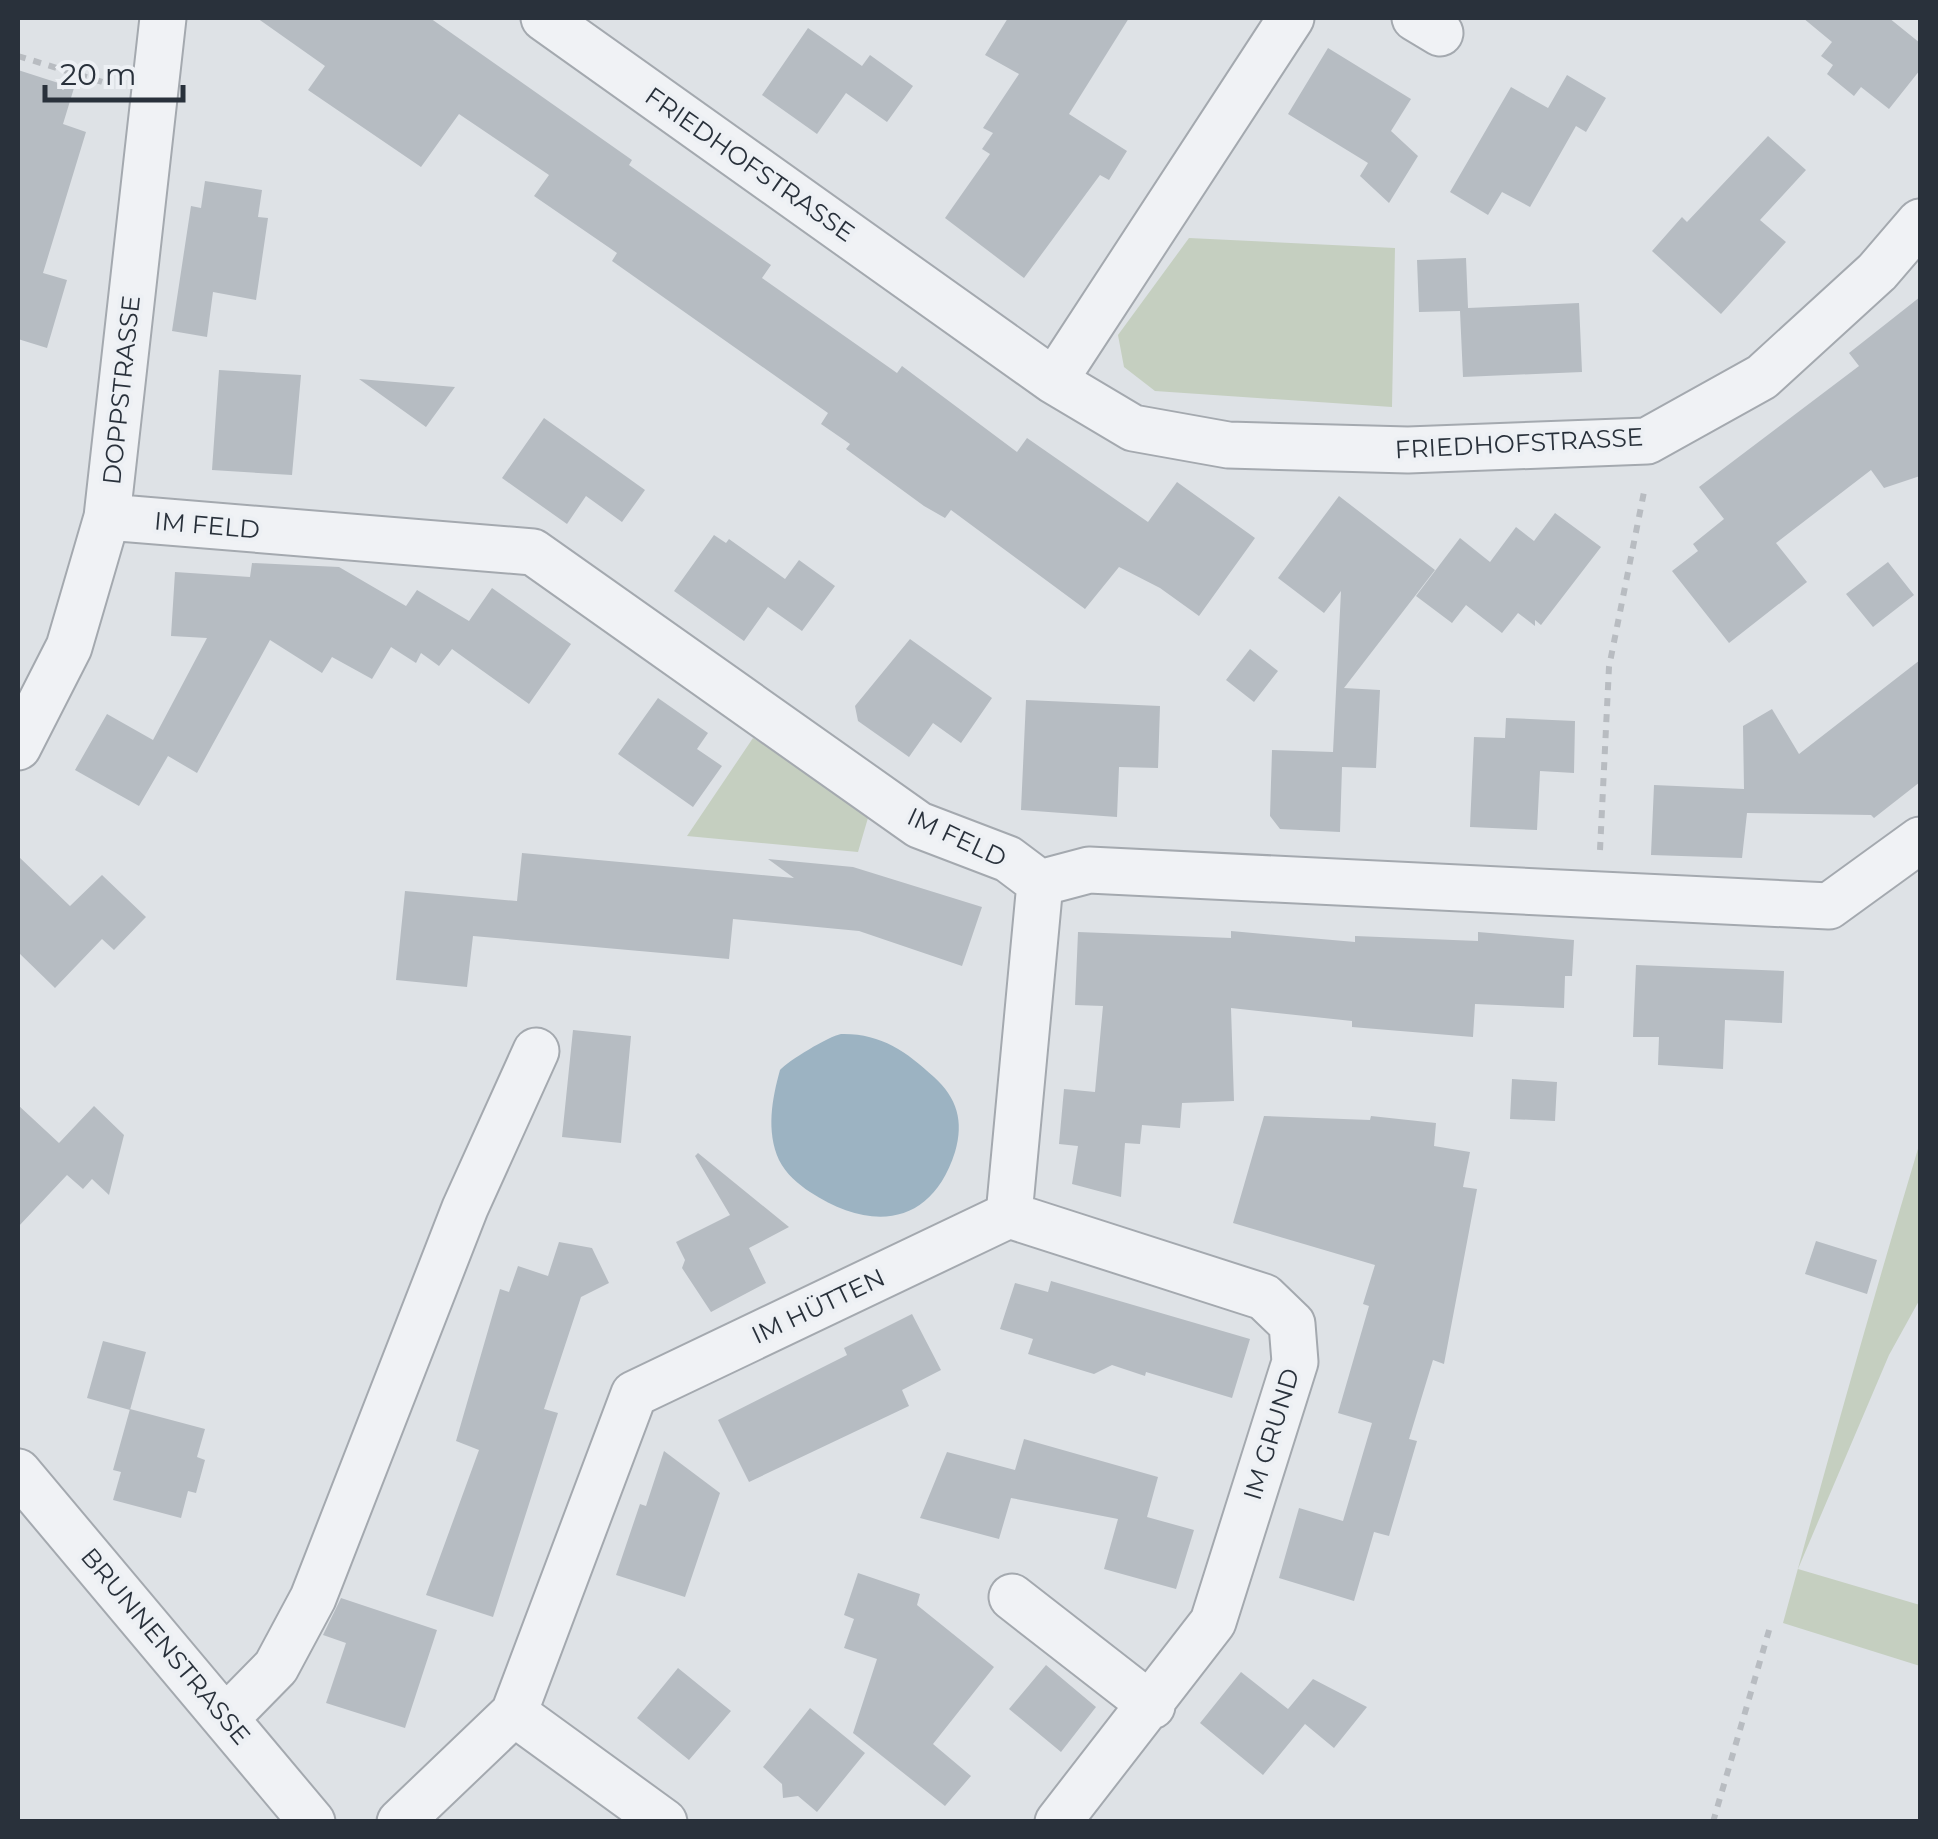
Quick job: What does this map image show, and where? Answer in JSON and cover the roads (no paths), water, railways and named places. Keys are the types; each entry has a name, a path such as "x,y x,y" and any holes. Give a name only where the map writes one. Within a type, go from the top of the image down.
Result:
{"street":[{"name":"DOPPSTRASSE","path":"18,747 69,647 107,517 163,18"},
{"name":"FRIEDHOFSTRASSE","path":"544,18 1054,381 1133,428 1228,445 1408,450 1646,440 1762,377 1877,272 1920,222"},
{"path":"1054,381 1291,18"},
{"name":"IM FELD","path":"107,517 533,552 919,825 1008,859 1040,883"},
{"path":"1008,1216 1040,883 1089,870 1830,906 1920,840"},
{"path":"227,1717 276,1667 313,1598 465,1208 536,1051"},
{"name":"IM GRUND","path":"1008,1216 1264,1297 1292,1324 1295,1362 1213,1622 1152,1706 1058,1822"},
{"name":"IM HÜTTEN","path":"514,1712 634,1394 1008,1216"},
{"name":"BRUNNENSTRASSE","path":"18,1472 312,1822"},
{"path":"1012,1597 1152,1706"},
{"path":"400,1822 514,1712 664,1822"}],"water":[{"path":"841,1034 880,1040 903,1052 942,1085 956,1111 958,1141 944,1177 931,1196 896,1215 875,1217 832,1205 793,1178 775,1149 772,1115 780,1070 809,1049"}]}
